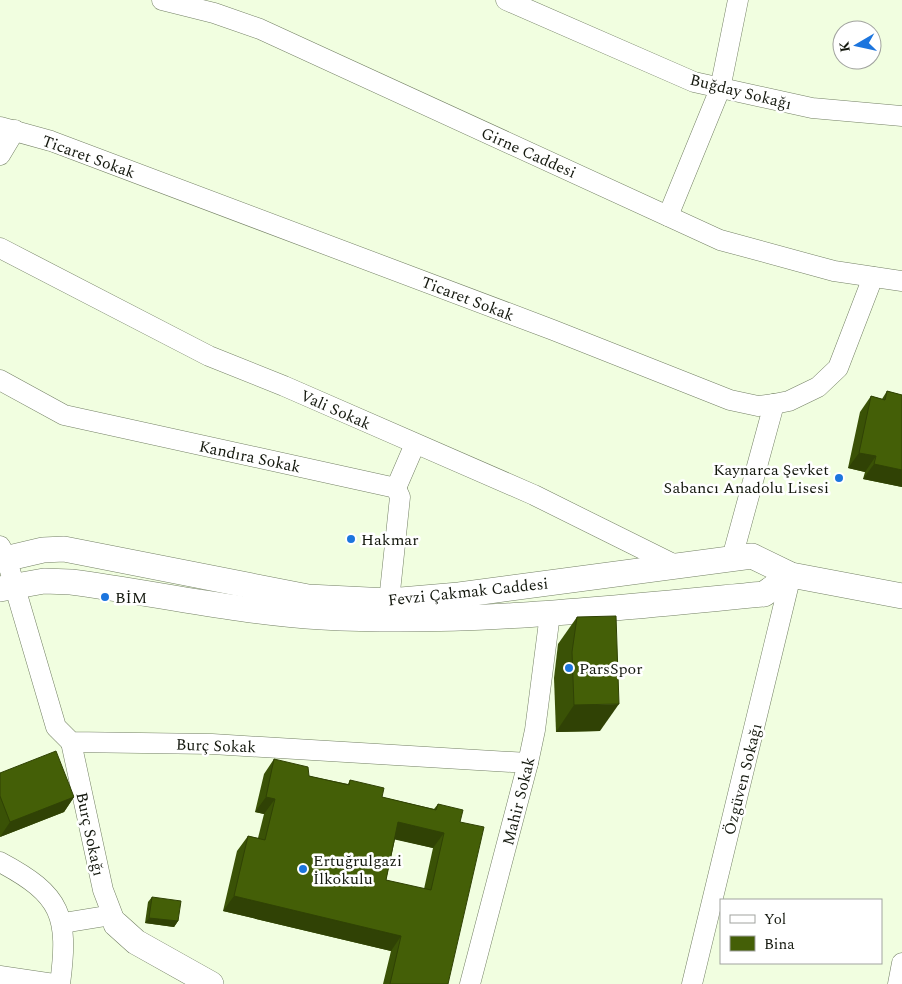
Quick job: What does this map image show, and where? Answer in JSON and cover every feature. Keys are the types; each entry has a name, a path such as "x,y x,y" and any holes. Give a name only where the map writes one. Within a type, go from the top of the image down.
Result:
{"street":[{"name":"Girne Caddesi","path":"162,0 214,13 260,30 720,240 772,256 834,270 902,281"},
{"name":"Buğday Sokağı","path":"506,0 694,82 812,108 902,116"},
{"path":"668,216 720,89 738,0"},
{"path":"0,155 7,129"},
{"name":"Ticaret Sokak","path":"7,129 51,141 525,320 730,400 758,406 789,401 818,387 838,368 873,277"},
{"name":"Vali Sokak","path":"0,248 209,356 284,386 534,495 675,565"},
{"name":"Kandıra Sokak","path":"0,380 64,415 396,488"},
{"path":"732,558 774,404"},
{"path":"389,601 400,497 396,488 416,444"},
{"name":"Fevzi Çakmak Caddesi","path":"2,554 64,549 308,597 389,601 459,595 752,556 792,575 902,596"},
{"path":"2,554 7,587 56,727 71,742"},
{"name":"Fevzi Çakmak Caddesi","path":"7,587 44,581 71,582 322,617 422,619 550,614 764,594 792,575"},
{"name":"Özgüven Sokağı","path":"692,984 792,575"},
{"name":"Mahir Sokak","path":"470,984 528,763 535,730 550,614"},
{"name":"Burç Sokak","path":"71,742 212,744 528,763"},
{"name":"Burç Sokağı","path":"71,742 103,890 114,920"},
{"path":"0,862 33,882 57,908 63,923 64,944 60,984"},
{"path":"63,923 114,920 122,931 142,946 211,984"},
{"path":"898,984 902,963"},
{"path":"0,976 54,984"}],"building":[{"path":"887,391 902,395 902,470 874,464 876,456 859,453 871,396 885,400"},
{"path":"616,616 619,704 574,705 572,652 577,617"},
{"path":"56,751 74,797 10,822 0,796 0,773"},
{"path":"274,759 308,767 309,776 349,785 350,780 384,788 382,797 436,810 438,804 463,810 460,822 484,827 448,984 390,984 401,936 234,896 248,836 265,840 275,799 266,797","holes":["398,822 444,833 431,890 386,880"]},
{"path":"152,897 181,901 178,921 149,918"}],"place":[{"name":"Kaynarca Şevket Sabancı Anadolu Lisesi","path":"839,478"},
{"name":"Hakmar","path":"351,539"},
{"name":"BİM","path":"105,597"},
{"name":"ParsSpor","path":"569,668"},
{"name":"Ertuğrulgazi İlkokulu","path":"303,869"}]}
